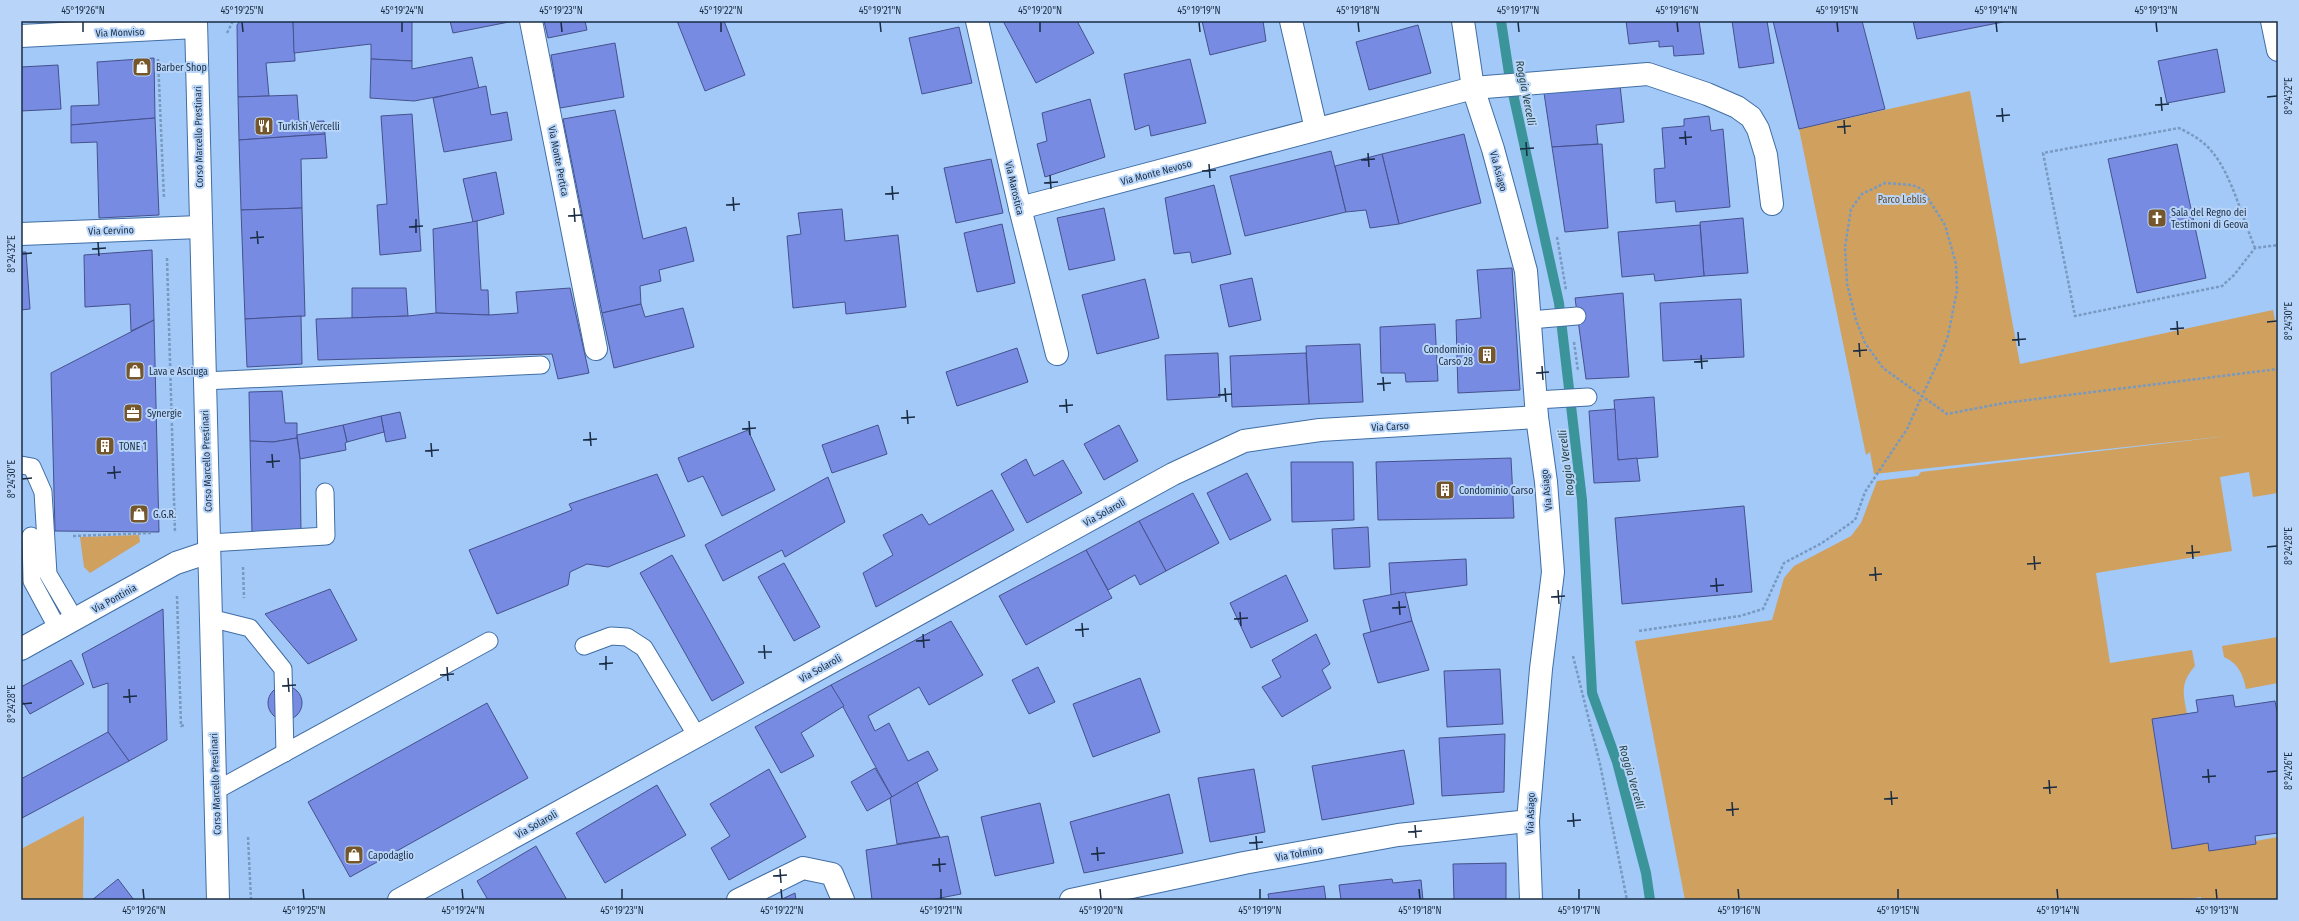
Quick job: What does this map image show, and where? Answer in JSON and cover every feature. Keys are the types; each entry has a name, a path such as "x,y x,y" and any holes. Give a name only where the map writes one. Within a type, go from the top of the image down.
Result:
{"street":[{"name":"Via Monte Pertica","path":"531,21 596,349"},
{"name":"Via Marostica","path":"977,21 1020,208 1057,354"},
{"path":"1291,21 1316,129"},
{"name":"Via Asiago","path":"1462,21 1473,88 1494,149 1539,319 1537,409 1546,482 1554,572 1541,669 1528,821 1531,900"},
{"path":"2272,21 2278,50"},
{"name":"Via Monviso","path":"21,36 196,24"},
{"name":"Corso Marcello Prestinari","path":"196,24 218,900"},
{"path":"1473,88 1648,74 1673,81 1737,107 1751,117 1758,129 1766,155 1772,204"},
{"name":"Via Monte Nevoso","path":"1020,208 1473,88"},
{"name":"Via Cervino","path":"21,234 200,227"},
{"name":"Via Carso","path":"1244,441 1320,430 1537,409"},
{"name":"Via Solaroli","path":"399,900 1173,474 1244,441"},
{"name":"Via Pontinia","path":"21,649 176,563 209,548"},
{"name":"Via Tolmino","path":"1078,899 1244,863 1398,835 1528,821"},
{"path":"738,900 803,868 832,874 843,900"}],"lane":[{"path":"1539,319 1573,316"},
{"path":"204,381 541,366"},
{"path":"1537,409 1559,399 1585,397"},
{"path":"21,464 32,467 43,492 48,574 66,624"},
{"path":"209,548 326,536 325,492"},
{"path":"31,536 32,581 66,624"},
{"path":"210,618 250,628 283,669 285,754"},
{"path":"584,646 616,636 627,637 644,648 697,736"},
{"path":"215,791 489,641"}],"path":[{"path":"156,56 159,61 165,206"},
{"path":"2255,248 2229,182 2214,153 2196,137 2179,128 2043,154 2075,316 2222,286 2234,275 2255,248 2278,245"},
{"path":"1639,631 1740,616 1763,609 1784,563 1822,543 1855,520 1865,492 1897,446 1922,396 1939,360 1954,315 1958,290 1956,264 1945,225 1922,189 1912,185 1884,183 1862,194 1851,209 1845,247 1847,284 1856,320 1865,342 1883,368 1922,396 1947,414 2004,403 2278,369"},
{"path":"166,250 175,537"},
{"path":"73,542 73,535 151,533"},
{"path":"177,596 181,726"},
{"path":"1572,652 1600,764 1627,900"},
{"path":"248,833 251,900"}],"green space":[{"name":"Parco Leblis","path":"1970,91 2020,364 2273,310 2278,335 2278,493 2253,497 2249,472 2220,477 2232,551 2096,573 2110,663 2192,650 2195,666 2187,678 2184,688 2184,700 2187,714 2152,720 2172,849 2208,843 2209,850 2256,844 2256,841 2278,837 2278,900 2201,900 2201,897 2182,900 1685,900 1635,641 1772,620 1784,578 1794,566 1851,536 1861,523 1877,481 1918,476 1921,472 2228,436 1874,474 1870,452 1866,455 1799,129"},
{"path":"139,535 140,542 90,573 84,567 80,537"},
{"path":"2278,637 2278,683 2246,689 2239,670 2233,662 2224,657 2222,646"},
{"path":"84,816 83,900 21,900 21,849"}],"building":[{"path":"240,21 293,21 295,61 266,63 269,96 238,97 237,25"},
{"path":"293,21 412,21 412,61 371,59 371,44 294,53"},
{"path":"450,21 514,21 453,33"},
{"path":"544,21 585,21 587,30 548,38"},
{"path":"677,21 724,21 745,75 705,91"},
{"path":"1003,21 1077,21 1094,53 1036,83"},
{"path":"1202,21 1263,21 1266,41 1210,55"},
{"path":"1626,21 1699,21 1704,54 1674,56 1673,46 1659,47 1659,41 1629,44"},
{"path":"1732,21 1767,21 1774,63 1739,68"},
{"path":"1773,21 1862,21 1885,109 1799,129"},
{"path":"1913,21 2003,21 2003,22 1917,39"},
{"path":"1418,25 1431,73 1369,90 1356,42"},
{"path":"959,27 972,83 922,94 909,38"},
{"path":"615,43 624,97 560,108 551,55"},
{"path":"2217,49 2225,92 2167,103 2158,61"},
{"path":"472,57 479,89 414,101 370,98 371,59 412,61 412,69"},
{"path":"154,58 155,118 71,125 71,106 99,105 97,62"},
{"path":"1190,59 1206,123 1151,136 1149,125 1135,130 1124,74"},
{"path":"58,65 61,109 21,111 21,67"},
{"path":"1620,85 1624,122 1596,125 1598,144 1552,147 1544,93"},
{"path":"486,86 491,115 507,112 512,140 444,152 433,98"},
{"path":"297,95 299,122 324,121 325,134 239,140 238,97"},
{"path":"1090,99 1105,157 1045,177 1037,144 1047,141 1042,113"},
{"path":"615,110 643,239 686,227 694,261 659,270 661,281 640,286 641,304 602,313 563,119"},
{"path":"412,114 421,251 380,255 377,205 387,204 381,116"},
{"path":"1709,116 1711,131 1723,129 1730,207 1676,212 1675,201 1656,203 1654,169 1665,168 1662,128 1684,126 1684,119"},
{"path":"155,118 159,215 99,218 97,142 71,143 71,125"},
{"path":"325,134 327,158 301,159 302,208 241,210 239,140"},
{"path":"1464,134 1481,203 1399,224 1382,154"},
{"path":"1602,144 1608,228 1565,232 1552,147"},
{"name":"Sala del Regno dei Testimoni di Geova","path":"2177,144 2206,278 2137,293 2108,159"},
{"path":"1331,151 1346,212 1245,236 1230,176"},
{"path":"1382,154 1399,224 1370,228 1366,210 1346,212 1335,166"},
{"path":"991,159 1003,213 956,223 944,168"},
{"path":"496,172 504,214 473,222 463,179"},
{"path":"1214,185 1231,254 1192,263 1190,252 1174,254 1165,198"},
{"path":"302,208 305,316 245,319 241,210"},
{"path":"1104,208 1115,260 1069,270 1057,218"},
{"path":"842,209 845,241 898,235 906,307 846,314 845,302 793,308 787,236 801,234 798,213"},
{"path":"1743,218 1748,273 1704,276 1700,222"},
{"path":"477,221 481,290 488,290 489,315 436,313 433,229"},
{"path":"1002,224 1015,283 977,292 964,233"},
{"path":"1700,225 1704,276 1655,281 1654,274 1622,277 1618,232"},
{"path":"152,250 154,320 131,331 130,304 85,307 84,255"},
{"path":"21,252 26,252 30,309 21,310"},
{"name":"Condominio Carso 28","path":"1512,268 1520,390 1458,393 1456,320 1481,318 1477,270"},
{"path":"1252,278 1261,320 1229,327 1220,285"},
{"path":"1145,279 1159,338 1097,354 1082,295"},
{"path":"352,288 406,288 408,316 352,318"},
{"path":"570,288 589,373 558,379 552,354 318,360 316,319 408,316 436,313 489,315 518,313 516,292"},
{"path":"1623,293 1629,377 1586,379 1575,298"},
{"path":"1741,299 1744,357 1663,361 1660,303"},
{"path":"641,304 645,317 683,308 694,347 614,368 602,313"},
{"path":"301,316 302,364 247,367 245,319"},
{"name":"TONE 1","path":"154,320 159,532 55,531 51,373"},
{"path":"1435,324 1438,381 1406,382 1405,373 1381,373 1380,327"},
{"path":"1360,344 1363,402 1309,404 1306,346"},
{"path":"1017,348 1028,382 957,406 946,372"},
{"path":"1218,353 1220,397 1167,400 1165,355"},
{"path":"1306,353 1309,404 1232,407 1230,356"},
{"path":"282,391 285,423 297,423 297,438 273,442 250,441 249,392"},
{"path":"1654,397 1658,457 1618,460 1614,400"},
{"path":"1615,409 1618,460 1637,458 1640,481 1594,483 1589,411"},
{"path":"400,412 406,438 386,442 381,416"},
{"path":"381,416 384,432 347,442 343,425"},
{"path":"343,425 347,442 345,443 346,450 300,459 297,435"},
{"path":"878,425 887,454 832,473 822,445"},
{"path":"1119,425 1138,461 1104,480 1084,444"},
{"path":"748,430 775,490 722,516 703,476 688,482 678,458"},
{"path":"297,438 300,459 301,532 252,533 250,441 273,442"},
{"name":"Condominio Carso","path":"1511,458 1514,518 1378,520 1376,462"},
{"path":"1026,459 1034,476 1063,460 1082,493 1027,523 1001,474"},
{"path":"1291,462 1353,462 1354,520 1292,522"},
{"path":"1247,473 1271,520 1230,540 1207,493"},
{"path":"657,474 685,536 608,567 587,564 570,572 568,585 497,614 469,550 572,510 569,504"},
{"path":"828,477 845,522 785,557 782,550 723,581 705,545"},
{"path":"992,490 1014,530 876,607 863,573 893,555 883,535 922,514 929,525"},
{"path":"1193,493 1219,543 1166,571 1139,521"},
{"path":"1744,506 1752,592 1622,604 1615,518"},
{"path":"1139,521 1166,571 1140,585 1135,575 1108,590 1086,550"},
{"path":"1368,527 1370,567 1334,569 1332,529"},
{"path":"1086,550 1112,598 1026,645 999,596"},
{"path":"672,555 744,683 712,701 640,573"},
{"path":"1466,559 1467,585 1391,595 1389,563"},
{"path":"784,563 820,627 794,641 758,577"},
{"path":"1286,575 1308,621 1251,648 1230,603"},
{"path":"330,589 357,640 308,664 265,614"},
{"path":"1405,592 1412,621 1371,632 1363,600"},
{"path":"163,609 167,740 129,761 108,732 108,683 93,688 82,654"},
{"path":"951,621 983,675 929,705 919,687 868,716 875,731 889,723 908,761 928,751 938,770 892,797 831,685"},
{"path":"1412,621 1429,670 1378,683 1363,634"},
{"path":"1316,634 1330,664 1322,670 1331,688 1282,717 1262,687 1281,677 1272,660"},
{"path":"71,660 84,684 30,714 21,699 21,687"},
{"path":"1038,667 1055,702 1029,714 1012,680"},
{"path":"1500,669 1503,724 1447,727 1444,671"},
{"path":"1140,678 1160,732 1093,757 1073,704"},
{"path":"831,685 844,706 801,733 814,756 781,773 755,727"},
{"path":"288,686 295,688 300,693 302,703 300,713 295,718 282,720 275,718 270,713 268,700 270,693 275,688"},
{"path":"2233,695 2235,707 2275,701 2278,716 2278,833 2255,836 2256,844 2209,851 2208,843 2172,849 2152,719 2198,712 2196,700"},
{"path":"487,703 528,778 350,877 308,802"},
{"path":"108,732 129,761 22,818 21,779"},
{"path":"1505,734 1504,792 1442,796 1439,738"},
{"path":"1404,750 1414,804 1322,820 1312,766"},
{"path":"875,768 892,797 867,811 851,782"},
{"path":"769,769 806,837 729,880 711,848 730,836 710,804"},
{"path":"1254,769 1265,832 1210,842 1198,778"},
{"path":"917,782 940,837 897,844 890,798"},
{"path":"657,785 686,835 605,883 576,833"},
{"path":"1169,794 1183,853 1084,873 1070,822"},
{"path":"1040,803 1054,863 995,876 981,817"},
{"path":"948,836 961,894 930,900 872,900 866,850"},
{"path":"536,846 567,900 488,900 477,881"},
{"path":"1506,863 1506,900 1454,900 1453,864"},
{"path":"118,879 134,900 92,900"},
{"path":"1392,879 1393,883 1421,880 1423,900 1341,900 1339,885"},
{"path":"1324,886 1326,900 1269,900 1268,894"},
{"path":"795,893 796,900 780,900"}],"waterway":[{"name":"Roggia Vercelli","path":"1501,21 1510,80 1559,303 1582,500 1592,693 1617,762 1646,873 1650,900"}],"place":[{"name":"Barber Shop","path":"142,67"},
{"name":"Turkish Vercelli","path":"264,126"},
{"name":"Sala del Regno dei Testimoni di Geova","path":"2157,218"},
{"name":"Condominio Carso 28","path":"1487,355"},
{"name":"Lava e Asciuga","path":"135,371"},
{"name":"Synergie","path":"133,413"},
{"name":"TONE 1","path":"105,446"},
{"name":"Condominio Carso","path":"1445,490"},
{"name":"G.G.R.","path":"139,514"},
{"name":"Capodaglio","path":"354,855"}]}
